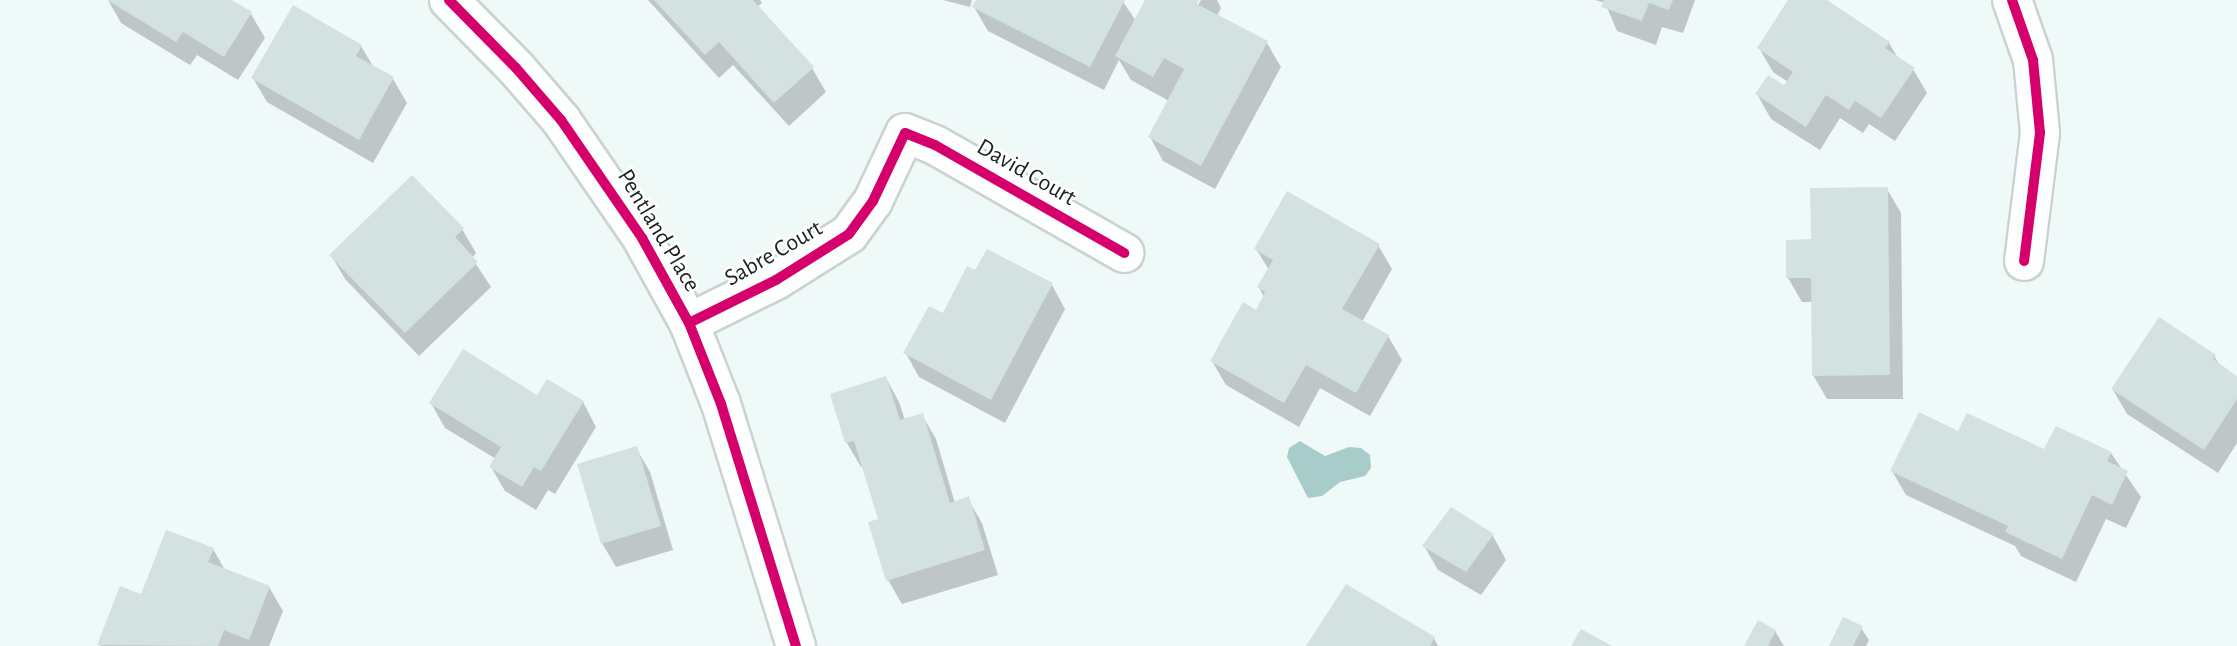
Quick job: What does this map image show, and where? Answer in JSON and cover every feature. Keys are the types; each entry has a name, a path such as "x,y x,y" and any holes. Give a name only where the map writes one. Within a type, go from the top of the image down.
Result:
{"street":[{"name":"Pentland Place","path":"449,0 516,68 561,120 642,239 689,323 721,404 796,646"},
{"path":"2012,0 2033,60 2040,133 2024,261"},
{"name":"Sabre Court","path":"689,323 776,280 849,234 873,201 905,133"},
{"name":"David Court","path":"905,133 935,145 1124,253"}],"water":[{"path":"1300,441 1325,456 1349,447 1361,448 1370,455 1371,468 1365,476 1340,482 1322,496 1308,498 1287,457 1289,448"}],"building":[{"path":"107,0 232,0 252,12 224,57 183,32 176,42"},
{"path":"654,0 753,0 814,67 774,103 719,42 705,55"},
{"path":"976,0 1125,0 1090,67 972,7"},
{"path":"1145,0 1199,0 1197,4 1268,41 1201,166 1148,137 1184,69 1164,58 1153,77 1115,56"},
{"path":"1604,0 1673,0 1669,10 1649,3 1642,21 1601,7"},
{"path":"1788,0 1827,0 1890,42 1885,48 1915,68 1881,118 1855,101 1849,110 1826,95 1806,127 1755,94 1768,75 1784,85 1793,72 1757,48"},
{"path":"293,5 362,45 356,56 394,77 359,140 251,78"},
{"path":"412,175 464,228 455,237 478,262 405,333 329,255"},
{"path":"1888,187 1890,375 1812,376 1811,278 1786,278 1786,240 1811,239 1810,188"},
{"path":"1287,191 1380,244 1342,309 1389,335 1356,393 1306,365 1284,403 1210,361 1243,302 1256,310 1265,292 1257,287 1273,260 1254,249"},
{"path":"987,249 1053,283 991,400 903,353 929,306 943,313 967,266 975,270"},
{"path":"2159,317 2216,355 2213,359 2237,376 2237,399 2204,450 2111,389"},
{"path":"463,349 537,395 547,379 584,401 541,471 534,467 522,487 489,467 501,447 429,403"},
{"path":"886,376 900,420 923,413 950,503 969,496 985,550 886,581 868,522 878,519 854,441 845,443 830,394"},
{"path":"1919,412 1958,431 1967,413 2044,449 2056,426 2112,452 2107,461 2128,471 2112,505 2092,495 2062,559 2005,532 2008,526 1890,471"},
{"path":"637,446 661,526 601,544 577,464"},
{"path":"1451,507 1494,534 1466,572 1422,546"},
{"path":"166,530 214,548 208,562 270,586 249,640 224,630 218,646 97,645 120,586 141,594"},
{"path":"1346,584 1435,637 1430,646 1306,646"},
{"path":"1843,617 1863,626 1853,646 1829,646"},
{"path":"1758,620 1776,630 1768,646 1744,646"},
{"path":"1581,629 1612,646 1571,646"}],"cycle path":[{"path":"449,0 516,68 561,120 642,238 689,323 721,404 796,646"},
{"path":"2012,0 2033,60 2040,133 2024,261"},
{"path":"689,323 776,280 849,234 873,201 905,133 935,145 1124,253"}]}
